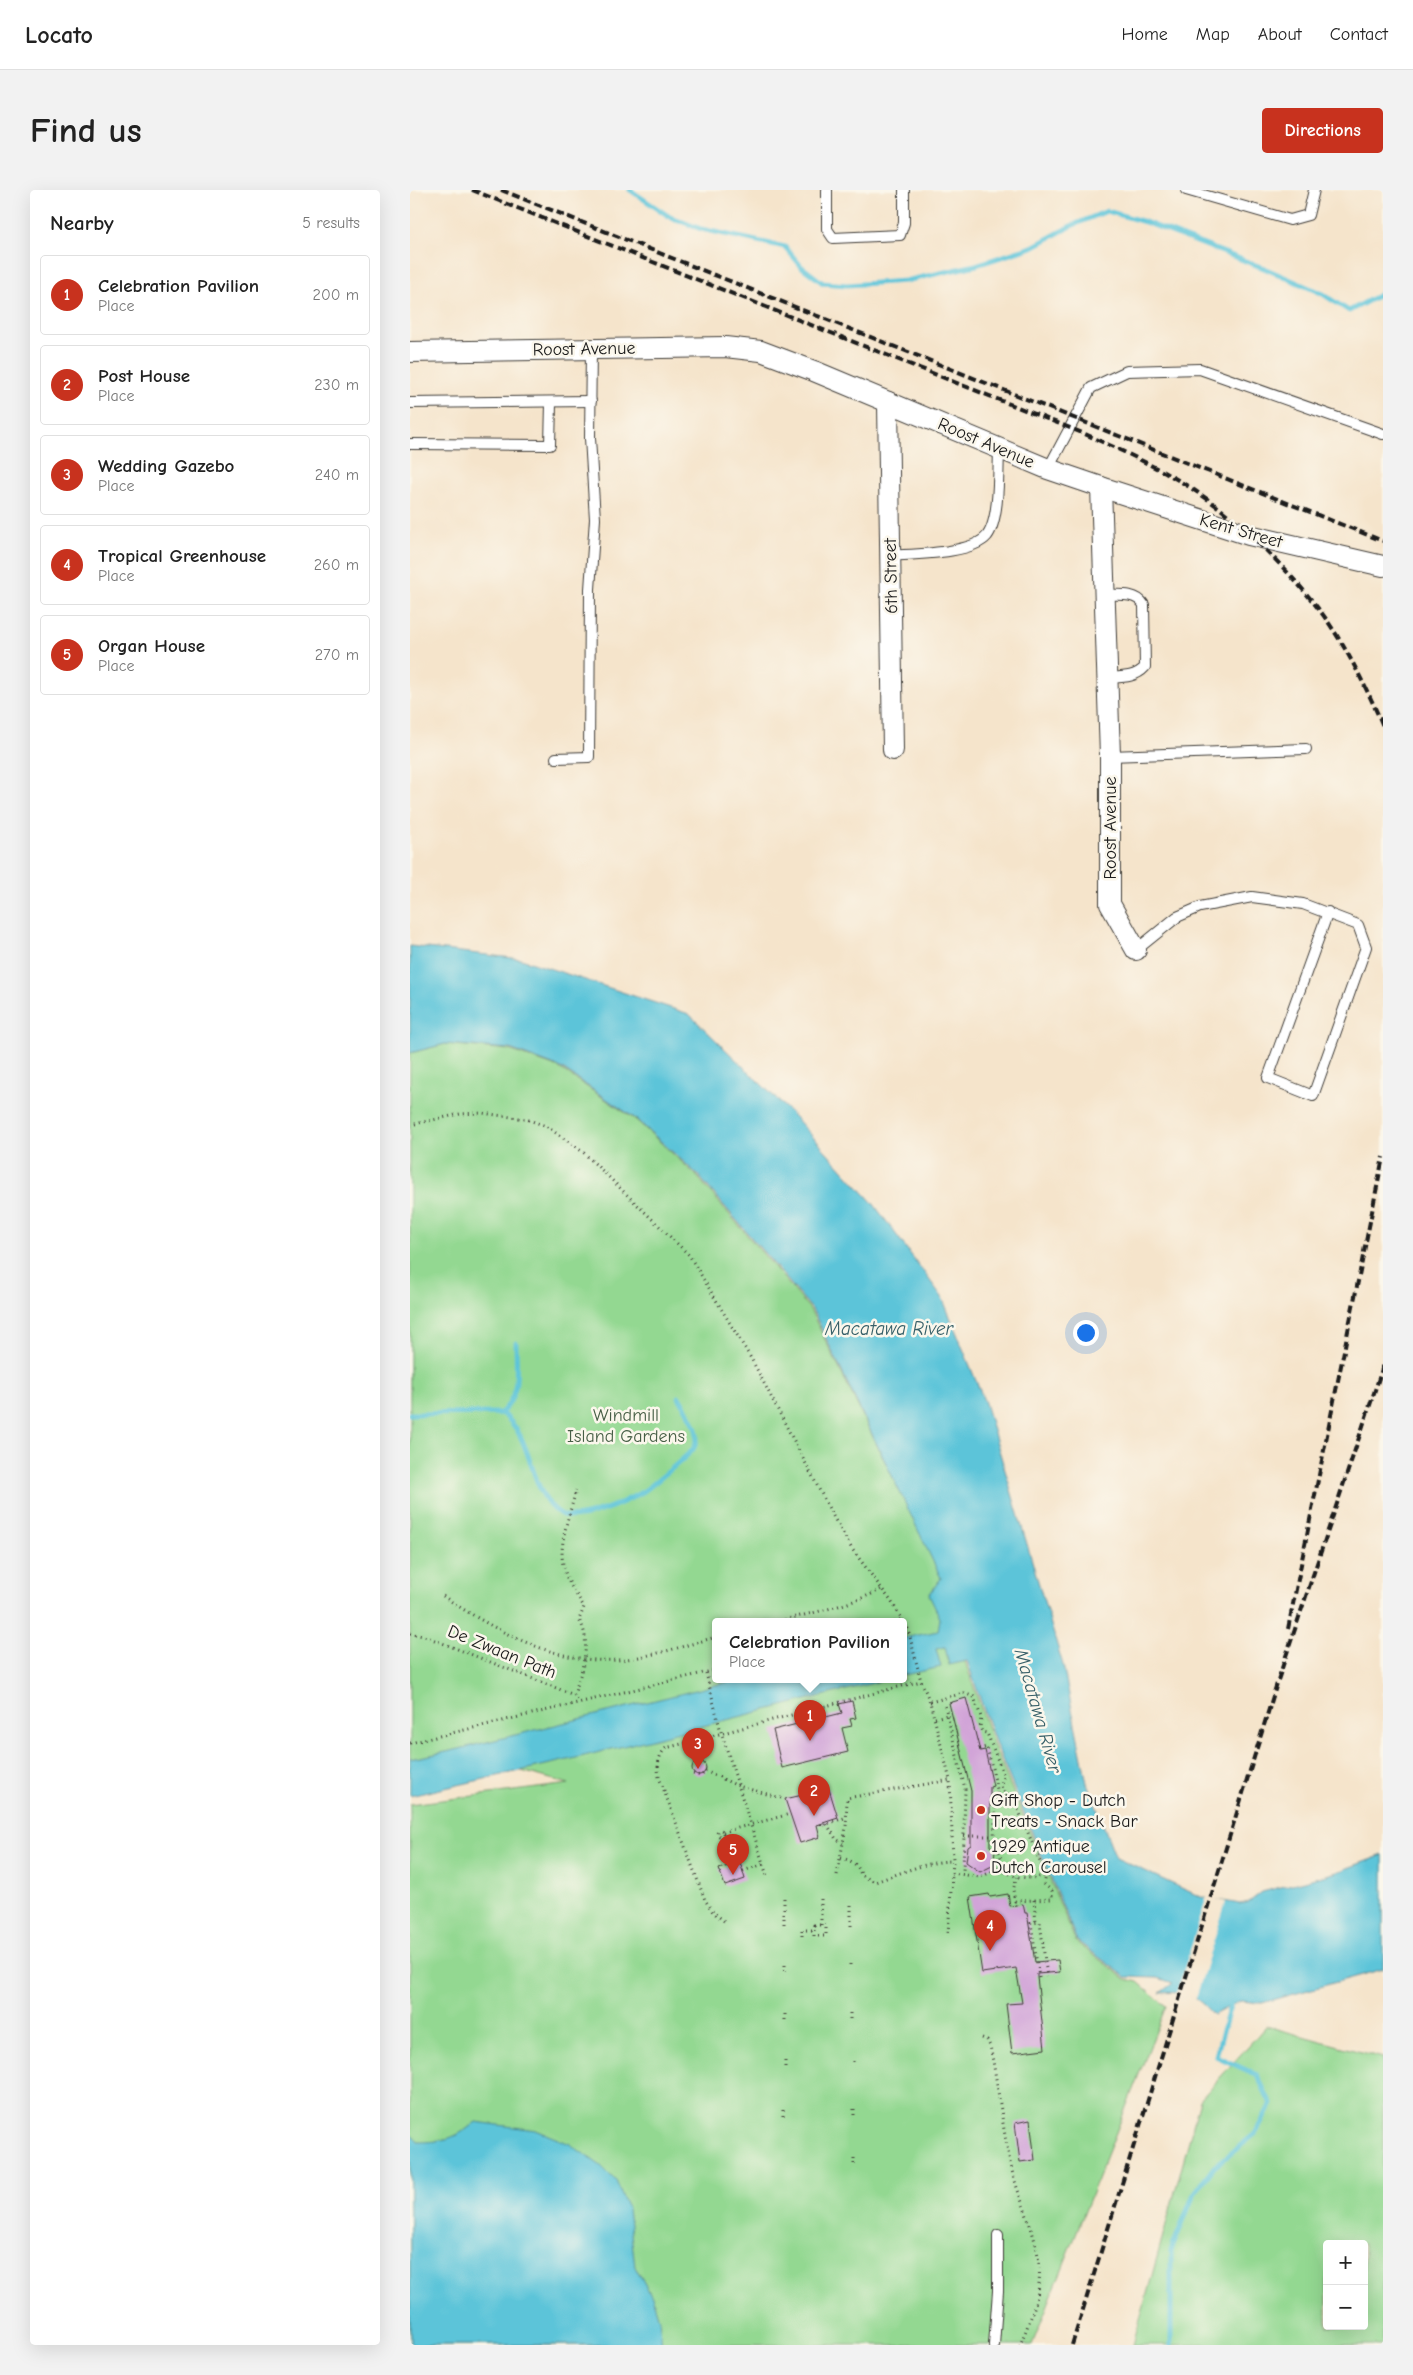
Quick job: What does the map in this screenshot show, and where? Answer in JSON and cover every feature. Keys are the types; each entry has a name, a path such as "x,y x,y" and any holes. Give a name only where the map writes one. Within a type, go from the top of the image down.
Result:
{"street":[{"name":"Roost Avenue","path":"410,352 726,346 761,351 1048,469 1101,487 1110,756 1110,904 1136,950"},
{"name":"6th Street","path":"888,402 894,750"},
{"name":"Kent Street","path":"1101,487 1249,535 1383,566"}],"lane":[{"path":"827,190 827,229 833,238 900,235 904,223 904,190"},
{"path":"1186,190 1290,220 1308,215 1314,190"},
{"path":"556,758 589,757 590,589 595,519 591,349"},
{"path":"1048,469 1091,388 1126,371 1200,369 1383,434"},
{"path":"410,403 591,402"},
{"path":"410,444 550,445 551,403"},
{"path":"890,556 955,550 972,545 986,536 994,518 1000,449"},
{"path":"1105,595 1135,596 1140,598 1144,605 1146,667 1140,674 1130,677 1107,678"},
{"path":"1110,756 1306,749"},
{"path":"1136,950 1178,917 1200,907 1252,896 1303,904 1328,912 1358,925 1366,947 1314,1096 1268,1078 1328,912"},
{"path":"994,2345 998,2291 998,2235"}],"path":[{"path":"410,1125 460,1114 482,1113 526,1119 546,1126 583,1152 689,1255 752,1360 834,1518 865,1568 901,1618"},
{"path":"574,1695 584,1659 584,1627 579,1620 584,1606 565,1574 562,1562 564,1539 576,1490"},
{"path":"791,1618 830,1608 870,1595 882,1589"},
{"path":"443,1596 479,1620 523,1641 584,1659 627,1660 712,1638"},
{"path":"907,1629 921,1681 930,1702 950,1780 953,1861 948,1934"},
{"name":"De Zwaan Path","path":"410,1633 427,1637 574,1695 579,1702"},
{"path":"410,1743 712,1671"},
{"path":"706,1673 720,1730 766,1876"},
{"path":"724,1921 713,1912 705,1900 659,1777 660,1753 666,1748 720,1730 921,1681"},
{"path":"930,1702 964,1693 974,1697 982,1717 980,1727 982,1732 987,1733 999,1789 1013,1797 1046,1876 1044,1884 1052,1891 1052,1899 1015,1901 1013,1890 1017,1877"},
{"path":"945,1706 964,1788 963,1874"},
{"path":"934,1718 947,1714"},
{"path":"979,1749 990,1746"},
{"path":"990,1746 1004,1776 999,1789 994,1836 1001,1859 998,1869"},
{"path":"694,1773 700,1775 705,1771 738,1786 786,1799"},
{"path":"837,1875 847,1818 847,1798 950,1780"},
{"path":"723,1832 790,1814"},
{"path":"821,1824 821,1826 847,1818"},
{"path":"827,1824 836,1840 843,1843"},
{"path":"964,1836 994,1836"},
{"path":"840,1858 848,1859 859,1867 861,1875 875,1885 919,1868 943,1861 953,1861"},
{"path":"743,1871 763,1864"},
{"path":"952,1873 980,1877 998,1869 1017,1877 1046,1876"},
{"path":"821,1896 821,1925"},
{"path":"784,1897 784,1924"},
{"path":"1034,1900 1036,1922"},
{"path":"851,1903 851,1926"},
{"path":"1039,1978 1031,1923 1036,1922 1040,1922 1047,1977"},
{"path":"814,1925 821,1925 826,1925 826,1934 814,1936 814,1925"},
{"path":"802,1936 802,1930 814,1930"},
{"path":"850,1964 850,1970"},
{"path":"785,1965 785,1970"},
{"path":"850,2013 850,2019"},
{"path":"785,2014 785,2020"},
{"path":"982,2038 987,2040 990,2046 1012,2170 1030,2224 1038,2262 1039,2284 1035,2303 1020,2345"},
{"path":"785,2061 785,2067"},
{"path":"853,2061 853,2066"},
{"path":"854,2109 854,2115"},
{"path":"783,2110 783,2116"},
{"path":"854,2158 854,2164"}],"green space":[{"name":"Windmill Island Gardens","path":"445,1044 509,1050 559,1068 636,1120 696,1175 810,1309 942,1577 965,1661 994,1746 1076,1942 1126,1979 1138,1982 1166,2006 1032,2345 410,2345 410,1804 569,1784 452,1752 410,1759 410,1053"},
{"path":"1266,2026 1383,2058 1383,2345 1133,2345 1200,2100"}],"water":[{"name":"Macatawa River","path":"410,946 521,959 689,1014 794,1116 873,1203 942,1297 985,1403 1063,1665 1087,1783 1116,1858 1201,1897 1240,1904 1249,1902 1262,1892 1334,1873 1383,1855 1383,1969 1262,2003 1240,2001 1213,2015 1201,2003 1190,1996 1177,1993 1160,1993 1173,1983 1158,1978 1126,1977 1077,1941 996,1745 967,1661 949,1665 945,1647 936,1649 941,1667 907,1674 907,1637 938,1631 940,1618 929,1595 941,1578 812,1309 697,1174 636,1119 561,1068 510,1049 445,1044 410,1053"},
{"path":"724,1683 873,1683 572,1759 410,1796 410,1759 451,1751"},
{"path":"476,2122 536,2130 570,2144 601,2166 616,2181 628,2209 635,2266 652,2297 659,2319 662,2345 410,2345 410,2132 418,2142 443,2140 462,2132"}],"pier":[{"path":"1207,1896 1226,1902 1195,2001 1176,1995"}],"building":[{"path":"966,1698 980,1751 985,1750 993,1786 990,1787 990,1846 995,1849 994,1865 980,1872 966,1862 968,1847 971,1845 971,1791 949,1703"},
{"path":"852,1701 856,1718 850,1719 852,1726 842,1728 848,1752 782,1768 773,1730 842,1713 839,1704"},
{"path":"699,1761 704,1763 706,1768 704,1773 699,1775 694,1773 692,1768 694,1763"},
{"path":"829,1789 838,1818 817,1825 820,1837 800,1843 785,1799"},
{"path":"740,1862 745,1879 725,1886 719,1869"},
{"path":"989,1894 990,1897 1008,1894 1010,1906 1023,1904 1025,1913 1027,1913 1035,1962 1058,1960 1060,1972 1037,1974 1045,2049 1012,2053 1006,2004 1022,2003 1016,1968 982,1973 970,1897"},
{"path":"1030,2120 1035,2160 1020,2162 1015,2123"}],"waterway":[{"path":"630,190 670,217 701,229 785,247 802,267 823,283 847,285 905,281 976,265 1032,247 1071,226 1107,211 1145,222 1266,269 1321,293 1349,311 1383,293"},
{"path":"501,1413 512,1398 515,1390 517,1372 516,1343"},
{"path":"410,1414 501,1413 512,1423 520,1435 536,1478 549,1504 559,1513 567,1516 577,1516 602,1511 644,1491 678,1464 693,1449 697,1433 691,1417 679,1397"},
{"path":"1171,2345 1171,2251 1194,2194 1214,2167 1255,2134 1271,2104 1257,2075 1216,2056 1231,2002"}],"railway":[{"path":"472,190 1085,434 1137,458 1187,485 1218,507 1261,545 1315,604 1350,658 1383,726"},
{"path":"501,190 1383,541"},
{"path":"1288,1629 1383,1157"},
{"path":"1072,2345 1278,1680 1383,1366"}],"place":[{"name":"Celebration Pavilion","path":"810,1741"},
{"name":"Wedding Gazebo","path":"698,1769"},
{"name":"Gift Shop - Dutch Treats - Snack Bar","path":"981,1810"},
{"name":"Post House","path":"814,1816"},
{"name":"1929 Antique Dutch Carousel","path":"981,1856"},
{"name":"Organ House","path":"733,1875"},
{"name":"Tropical Greenhouse","path":"990,1951"}]}
